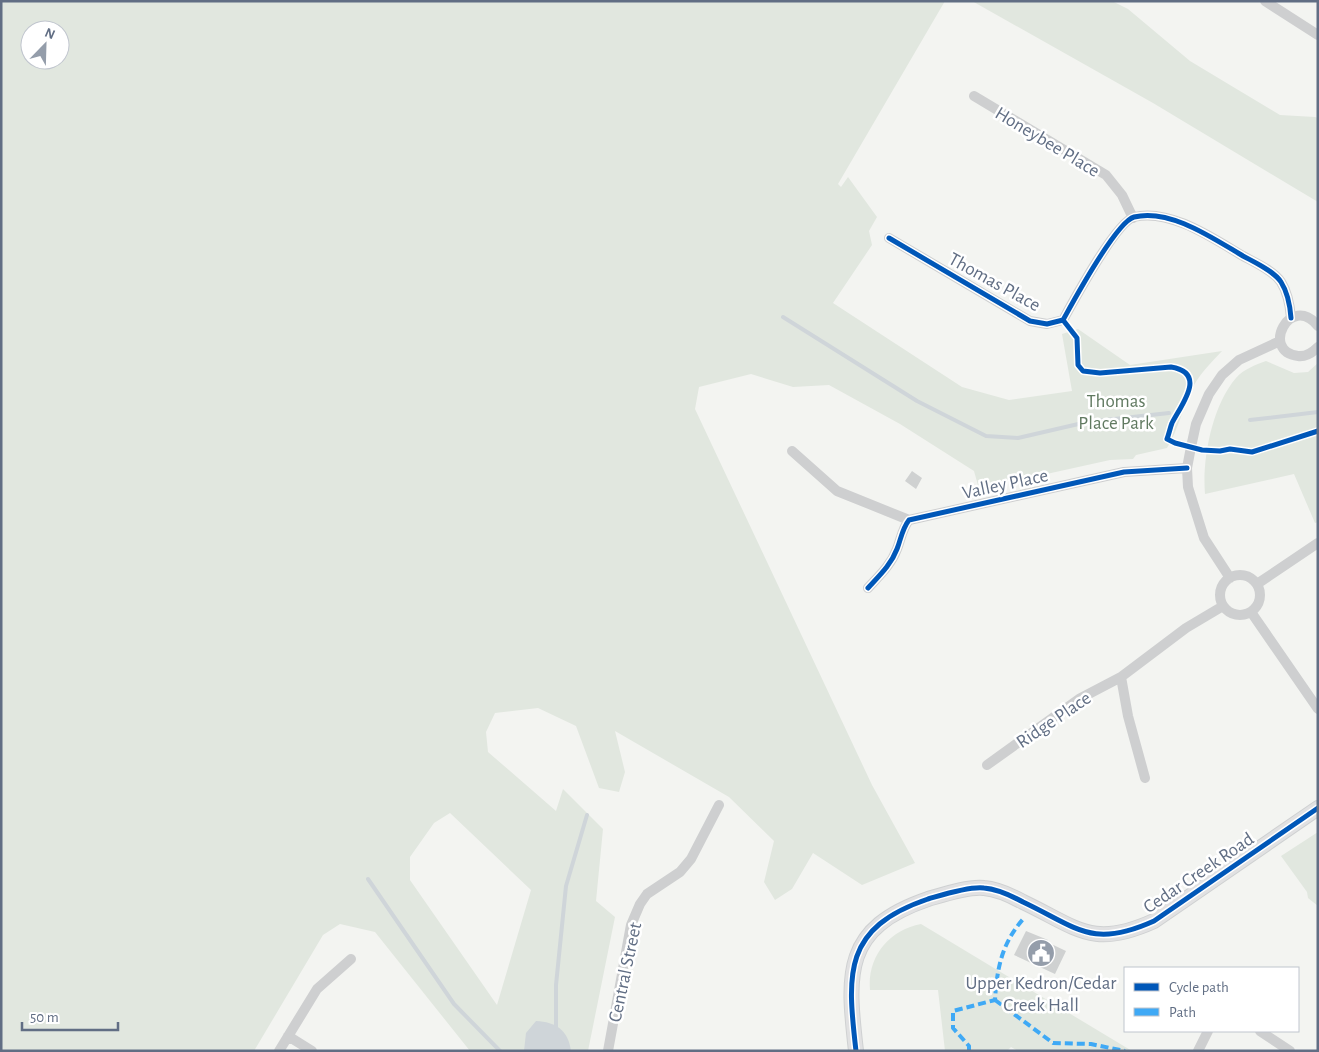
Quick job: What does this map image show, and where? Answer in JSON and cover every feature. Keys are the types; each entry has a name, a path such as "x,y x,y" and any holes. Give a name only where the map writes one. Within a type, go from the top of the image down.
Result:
{"street":[{"path":"1265,1 1318,35"},
{"name":"Honeybee Place","path":"974,96 1106,175 1122,195 1133,218"},
{"path":"1133,218 1158,216 1194,228 1256,263 1280,280 1289,299 1291,318"},
{"name":"Thomas Place","path":"889,238 1030,321 1047,324 1063,320 1112,239 1133,218"},
{"path":"1318,326 1303,316 1291,318 1282,328 1280,341 1283,348 1294,356 1308,356 1318,347"},
{"path":"1230,578 1204,538 1188,487 1187,468 1196,424 1209,394 1222,375 1239,360 1280,341"},
{"path":"792,451 837,491 909,520 904,526 896,550 887,568 868,588"},
{"name":"Valley Place","path":"909,520 1124,472 1187,468"},
{"path":"1257,584 1318,543"},
{"path":"1241,575 1257,584 1260,599 1251,612 1236,615 1223,606 1220,591 1230,578 1241,575"},
{"name":"Ridge Place","path":"987,765 1079,699 1122,677 1186,628 1223,606"},
{"path":"1251,612 1318,709"},
{"path":"1122,677 1128,716 1145,778"},
{"name":"Central Street","path":"608,1051 631,925 640,904 647,894 680,872 691,859 719,805"},
{"name":"Cedar Creek Road","path":"856,1051 850,998 855,960 869,933 905,907 944,894 983,888 1012,897 1073,928 1095,935 1133,931 1154,921 1318,808"},
{"path":"279,1051 317,990 351,959"},
{"path":"1198,1051 1208,1032"},
{"path":"1262,1032 1290,1051"},
{"path":"288,1036 312,1051"}],"green space":[{"name":"Thomas Place Park","path":"1,1 945,1 838,184 841,187 848,177 877,217 869,231 872,245 833,303 962,387 1009,400 1072,391 1062,334 1078,329 1130,365 1222,351 1194,385 1167,448 1136,455 1133,459 1110,460 979,489 974,471 900,424 829,385 793,387 751,374 699,387 695,409 872,785 915,863 862,885 813,853 792,889 775,900 764,882 774,841 729,797 615,731 625,772 619,792 599,788 576,726 538,708 495,713 486,732 488,752 556,811 563,789 603,829 596,901 615,917 588,1051 470,1051 375,932 340,924 323,935 254,1051 1,1051","holes":["450,813 531,890 497,1005 410,880 410,857 434,823"]},
{"path":"972,1 1112,1 1128,9 1190,61 1280,115 1318,118 1318,202 1153,103"},
{"path":"1266,361 1294,373 1308,372 1318,363 1318,522 1315,523 1294,474 1205,494 1204,480 1207,449 1210,433 1221,403 1239,375"},
{"path":"1318,832 1318,906 1308,898 1307,892 1281,856"},
{"path":"921,924 1132,1051 1018,1051 1011,1047 1007,1051 945,1051 938,990 870,990 872,967 882,947 899,932"}],"shaded area":[{"path":"536,1021 549,1023 560,1028 567,1038 571,1051 524,1051 526,1033"}],"building":[{"path":"912,471 922,478 916,489 905,481"},
{"path":"1026,931 1048,940 1047,942 1066,951 1055,974 1014,955"}],"waterway":[{"path":"783,317 917,401 986,436 1018,438 1087,422 1169,413"},
{"path":"1250,420 1318,412"},
{"path":"556,1029 556,985 566,886 587,815"},
{"path":"368,879 454,1004 500,1051"}],"marked path":[{"path":"969,1051 969,1046 953,1028 953,1011 995,1000 997,977 1002,956 1010,937 1024,918"},
{"path":"995,1000 1053,1043 1091,1044 1125,1051"}],"cycle path":[{"path":"889,238 1030,321 1047,324 1063,320 1106,247 1126,222 1134,217 1148,215 1162,217 1177,221 1205,234 1274,274 1285,290 1291,318"},
{"path":"1063,320 1077,338 1078,365 1083,371 1100,373 1171,367 1182,370 1188,376 1190,383 1189,391 1172,423 1167,439 1175,443 1202,450 1220,451 1230,449 1252,452 1318,431"},
{"path":"868,588 891,560 909,520 1124,472 1187,468"},
{"path":"856,1051 853,1023 852,976 857,957 865,939 880,924 900,911 948,893 971,888 984,888 1009,895 1072,927 1086,932 1115,934 1154,921 1318,808"}],"place":[{"name":"Upper Kedron/Cedar Creek Hall","path":"1041,953"}]}
